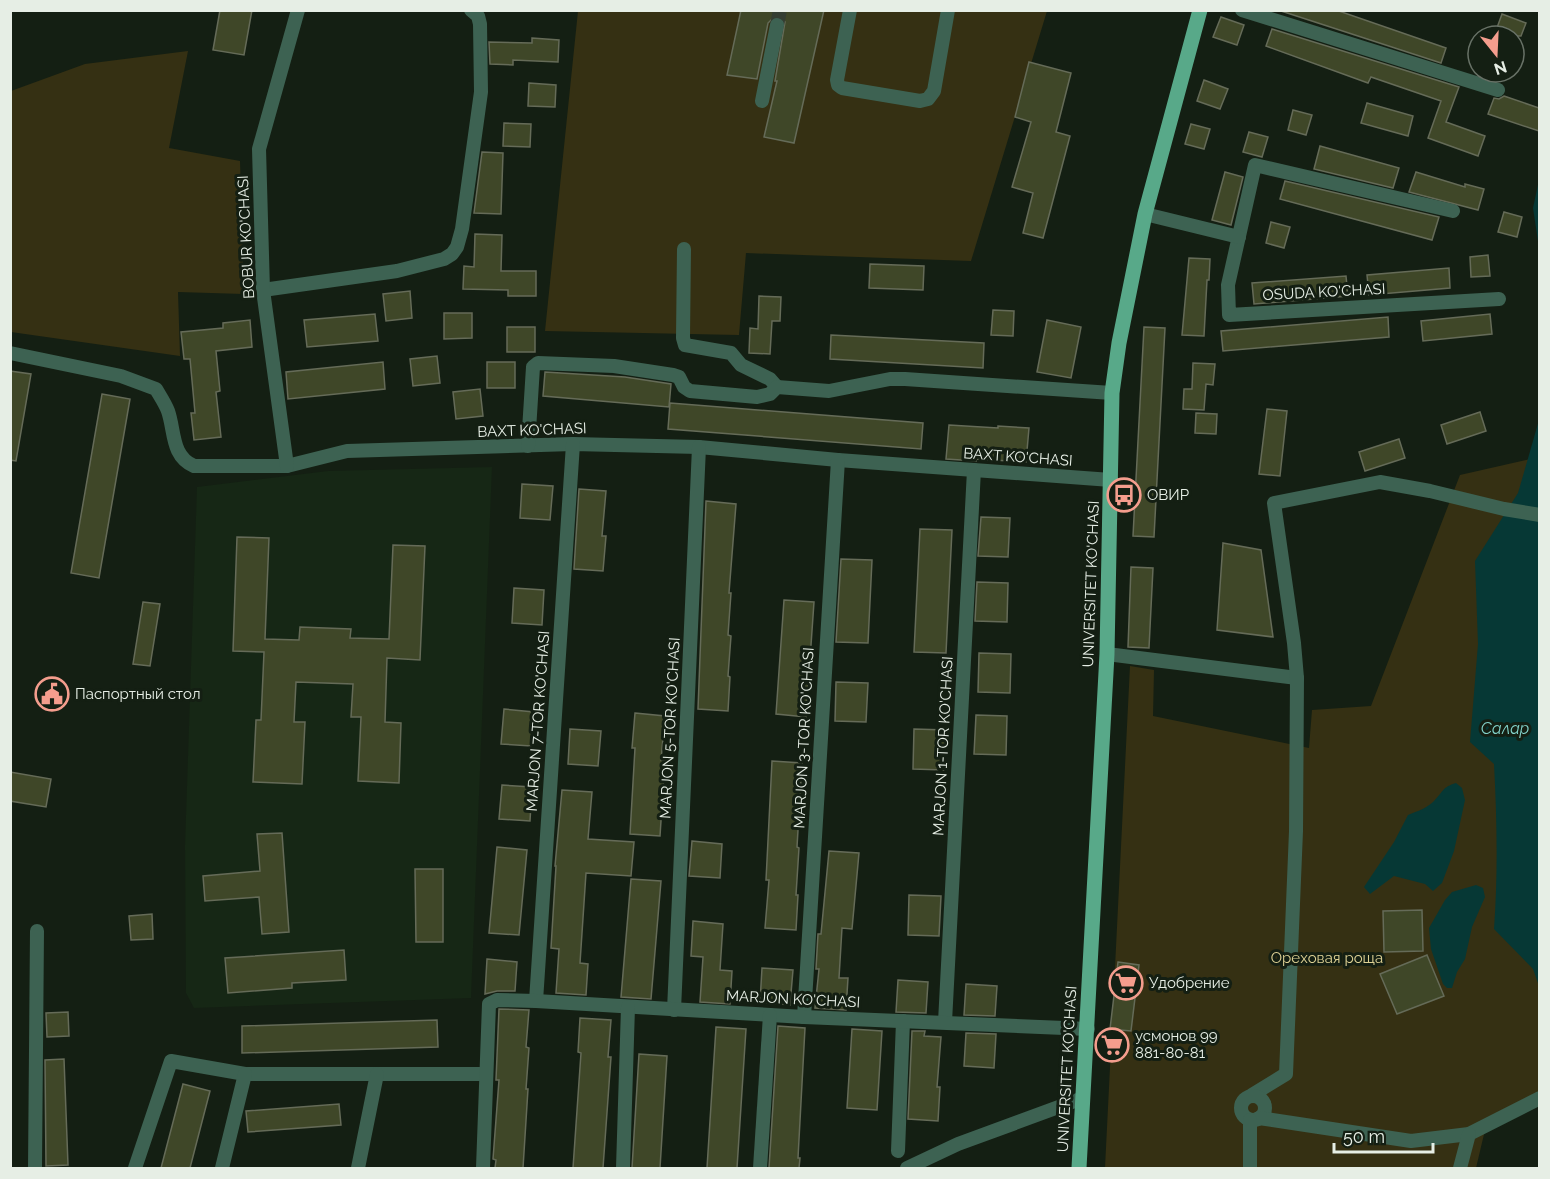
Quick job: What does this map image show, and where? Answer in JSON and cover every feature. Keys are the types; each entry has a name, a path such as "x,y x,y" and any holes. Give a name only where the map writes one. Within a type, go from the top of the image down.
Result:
{"main road":[{"name":"UNIVERSITET KO'CHASI","path":"1079,1168 1107,654 1112,393 1119,343 1145,214 1200,10"}],"street":[{"name":"BOBUR KO'CHASI","path":"287,466 263,290 259,149 298,10"},
{"path":"263,290 398,271 444,259 452,254 457,247 462,229 480,92 480,24 478,16 471,10"},
{"path":"850,10 838,85 842,88 920,101 928,99 934,91 948,10"},
{"path":"1242,10 1498,90"},
{"path":"762,101 777,25"},
{"name":"OSUDA KO'CHASI","path":"1453,211 1255,165 1228,285 1229,315 1499,299"},
{"path":"1145,214 1239,237"},
{"path":"684,249 683,338 686,345 731,354 741,365 770,379 777,387 829,391 890,379 905,379 1112,393"},
{"name":"BAXT KO'CHASI","path":"10,353 121,376 156,389 168,410 177,451 181,457 194,466 287,466 347,451 573,444 699,447 838,460 1111,480"},
{"path":"528,446 532,367 538,363 614,366 673,375 679,377 684,387 690,391 757,397 770,394 777,387"},
{"name":"MARJON 7-TOR KO'CHASI","path":"536,1001 573,444"},
{"name":"MARJON 5-TOR KO'CHASI","path":"674,1010 699,447"},
{"name":"MARJON 3-TOR KO'CHASI","path":"804,1017 838,460"},
{"name":"MARJON 1-TOR KO'CHASI","path":"945,1022 974,470"},
{"path":"1539,515 1380,482 1274,503 1297,678 1296,831 1286,1074 1244,1099 1240,1108 1245,1117 1254,1119 1412,1142 1469,1134 1539,1098"},
{"path":"1107,654 1297,678"},
{"path":"35,1168 38,931"},
{"name":"MARJON KO'CHASI","path":"486,1074 489,1004 497,1000 804,1017 1088,1029"},
{"path":"623,1168 628,1007"},
{"path":"760,1168 770,1015"},
{"path":"898,1151 903,1021"},
{"path":"135,1168 171,1061 245,1074 486,1074 483,1168"},
{"path":"222,1168 245,1074"},
{"path":"358,1168 377,1074"},
{"path":"907,1168 933,1162 1083,1098"},
{"path":"1251,1168 1254,1119"},
{"path":"1460,1168 1469,1134"}],"shaded area":[{"path":"492,467 471,998 194,1008 186,993 185,846 197,487 328,471"}],"green space":[{"path":"578,11 1047,11 971,261 746,253 739,335 545,331"},
{"path":"188,51 169,148 240,161 244,294 178,292 180,356 11,332 11,91 85,64"},
{"name":"Ореховая роща","path":"1539,457 1539,1100 1485,1130 1476,1168 1105,1168 1130,666 1154,670 1153,716 1309,748 1312,710 1371,706 1460,475"}],"water":[{"path":"1539,180 1539,248 1533,208"},
{"name":"Салар","path":"1539,420 1539,986 1533,969 1494,929 1497,847 1494,764 1470,742 1478,644 1475,561 1518,493"},
{"path":"1456,783 1462,788 1465,800 1454,851 1442,883 1433,891 1425,884 1394,876 1370,894 1364,887 1394,842 1408,815 1428,806 1445,788"},
{"path":"1476,885 1483,888 1485,897 1472,927 1465,959 1457,972 1452,988 1447,988 1443,984 1431,949 1429,928 1452,892"}],"building":[{"path":"220,10 252,10 244,55 213,50"},
{"path":"741,10 824,10 794,143 764,137 777,81 775,81 785,22 782,18 775,16 768,23 757,79 727,75"},
{"path":"1278,10 1336,10 1446,48 1441,63"},
{"path":"1502,14 1526,23 1526,24 1498,24"},
{"path":"1221,17 1244,25 1237,45 1213,37"},
{"path":"1272,29 1459,87 1446,122 1485,136 1478,156 1428,138 1441,101 1371,77 1368,83 1266,46"},
{"path":"532,38 559,40 558,62 513,60 513,65 490,64 489,42 532,43"},
{"path":"1029,62 1071,73 1056,132 1070,136 1043,238 1023,233 1033,193 1012,187 1031,122 1015,117"},
{"path":"1204,80 1228,89 1220,109 1197,101"},
{"path":"529,83 556,85 555,107 528,106"},
{"path":"1504,96 1539,108 1539,131 1488,114 1494,98 1499,99"},
{"path":"1367,103 1413,116 1408,136 1361,123"},
{"path":"1293,110 1312,115 1306,135 1288,130"},
{"path":"504,123 531,124 530,147 503,146"},
{"path":"1191,124 1210,129 1204,149 1185,144"},
{"path":"1249,132 1268,137 1262,157 1243,152"},
{"path":"1320,146 1399,168 1393,188 1314,169"},
{"path":"482,152 503,153 501,214 474,213"},
{"path":"1225,172 1243,177 1231,225 1212,220"},
{"path":"1416,172 1465,187 1465,184 1484,189 1478,210 1409,192"},
{"path":"1285,181 1439,217 1432,240 1280,199"},
{"path":"1504,212 1522,217 1517,237 1498,232"},
{"path":"1271,222 1290,227 1284,248 1266,243"},
{"path":"475,234 502,235 501,271 536,271 536,296 508,296 508,290 463,289 464,266 474,267"},
{"path":"1488,255 1490,276 1471,277 1470,257"},
{"path":"1189,258 1210,259 1204,336 1182,335"},
{"path":"870,264 924,266 923,290 869,288"},
{"path":"1449,268 1450,288 1369,295 1367,275"},
{"path":"1346,276 1348,296 1254,304 1252,283"},
{"path":"410,291 412,318 386,321 383,294"},
{"path":"759,296 781,297 780,321 772,321 770,354 749,353 750,328 758,329"},
{"path":"993,310 1014,311 1013,336 991,335"},
{"path":"444,313 472,313 472,338 444,339"},
{"path":"375,314 378,341 307,347 304,320"},
{"path":"1490,314 1492,334 1423,341 1421,321"},
{"path":"1388,317 1389,337 1223,351 1221,331"},
{"path":"250,320 252,347 216,351 220,391 216,392 221,437 194,440 191,413 195,413 190,359 184,359 181,332 223,328 223,323"},
{"path":"1047,320 1081,327 1071,378 1037,372"},
{"path":"507,327 535,327 535,352 507,352"},
{"path":"1144,327 1165,328 1154,537 1133,536"},
{"path":"831,335 984,343 983,368 830,359"},
{"path":"437,356 440,383 413,386 410,359"},
{"path":"383,362 385,389 288,399 286,372"},
{"path":"487,362 515,362 515,388 487,388"},
{"path":"1193,363 1215,364 1213,385 1206,384 1204,410 1183,409 1184,389 1192,389"},
{"path":"10,371 31,374 16,461 10,460"},
{"path":"545,372 625,377 671,384 669,407 543,396"},
{"path":"480,389 483,416 456,419 453,392"},
{"path":"102,394 130,399 99,578 71,573"},
{"path":"670,403 923,423 921,449 668,429"},
{"path":"1267,409 1287,411 1280,476 1259,474"},
{"path":"1480,412 1486,431 1447,444 1441,425"},
{"path":"1196,413 1217,414 1216,434 1195,433"},
{"path":"949,425 1029,428 1026,462 946,459"},
{"path":"1399,439 1405,458 1365,471 1359,452"},
{"path":"522,484 553,486 550,520 520,518"},
{"path":"579,489 606,491 602,536 606,536 603,571 574,569"},
{"path":"706,501 736,504 729,593 731,593 728,635 731,636 728,711 698,709"},
{"path":"981,517 1010,518 1008,557 978,556"},
{"path":"920,529 952,530 946,653 914,652"},
{"path":"237,537 269,538 265,639 299,640 300,627 351,629 350,638 389,639 393,545 425,546 420,660 387,658 385,722 401,723 399,783 358,781 361,717 351,717 353,684 296,682 294,722 305,722 302,784 253,782 256,720 261,720 264,652 233,651"},
{"path":"1223,543 1261,550 1273,637 1217,630"},
{"path":"841,559 872,560 868,643 836,642"},
{"path":"1131,567 1153,568 1149,648 1128,647"},
{"path":"977,582 1008,583 1007,622 975,621"},
{"path":"514,588 544,590 542,625 512,623"},
{"path":"784,600 814,602 806,717 776,714"},
{"path":"143,602 160,604 150,666 133,664"},
{"path":"979,653 1011,654 1010,693 978,692"},
{"path":"836,682 868,683 866,722 835,721"},
{"path":"504,709 534,712 531,746 501,744"},
{"path":"635,713 665,716 661,760 665,760 660,836 630,834"},
{"path":"976,715 1007,716 1006,755 974,754"},
{"path":"570,729 601,731 598,766 568,764"},
{"path":"914,729 946,730 944,770 913,769"},
{"path":"772,761 802,763 797,847 799,848 796,930 765,928 769,880 766,880"},
{"path":"10,772 51,779 46,807 10,801"},
{"path":"502,785 532,787 530,821 499,819"},
{"path":"562,790 592,792 588,839 634,842 631,876 586,873 580,963 588,964 586,995 556,993 559,949 551,948"},
{"path":"282,833 289,932 262,934 259,897 205,901 203,876 260,871 257,834"},
{"path":"692,841 722,844 720,878 689,876"},
{"path":"497,847 527,850 519,935 489,933"},
{"path":"829,851 859,853 852,929 842,928 839,978 848,978 846,1010 815,1008 819,969 816,969 818,934 821,934"},
{"path":"415,869 443,869 443,942 416,942"},
{"path":"631,879 661,881 651,999 621,997"},
{"path":"909,895 941,896 939,936 908,935"},
{"path":"1422,910 1423,951 1384,952 1383,911"},
{"path":"152,914 153,939 131,940 129,916"},
{"path":"693,921 723,924 720,970 732,971 730,1004 700,1002 703,957 691,956"},
{"path":"344,950 346,980 292,983 292,988 228,993 225,958"},
{"path":"1427,955 1444,996 1397,1014 1380,974"},
{"path":"487,959 517,962 515,991 485,994"},
{"path":"1118,962 1139,965 1131,1031 1110,1029"},
{"path":"762,968 793,970 790,1005 760,1002"},
{"path":"898,980 928,982 926,1013 896,1012"},
{"path":"966,984 997,986 995,1016 964,1015"},
{"path":"499,1009 529,1010 526,1047 529,1048 526,1089 528,1089 523,1168 495,1168 496,1160 493,1159 499,1080 496,1080"},
{"path":"68,1012 69,1036 47,1037 46,1013"},
{"path":"580,1018 611,1020 608,1057 611,1057 603,1168 573,1168 581,1053 578,1052"},
{"path":"437,1020 438,1047 242,1053 242,1026"},
{"path":"778,1026 805,1028 799,1168 769,1168"},
{"path":"716,1027 746,1029 737,1168 707,1168"},
{"path":"852,1029 882,1031 877,1110 847,1108"},
{"path":"912,1031 925,1031 924,1036 941,1037 937,1087 940,1087 938,1121 908,1119"},
{"path":"966,1033 996,1034 994,1068 964,1066"},
{"path":"639,1054 667,1056 660,1168 632,1168"},
{"path":"64,1059 68,1165 46,1166 45,1060"},
{"path":"183,1084 210,1091 190,1168 161,1168"},
{"path":"339,1104 341,1125 248,1132 246,1111"}],"tunnel":[{"path":"777,25 780,10"}],"place":[{"name":"ОВИР","path":"1124,495"},
{"name":"Паспортный стол","path":"52,694"},
{"name":"Удобрение","path":"1126,983"},
{"name":"усмонов 99 881-80-81","path":"1112,1045"}]}
